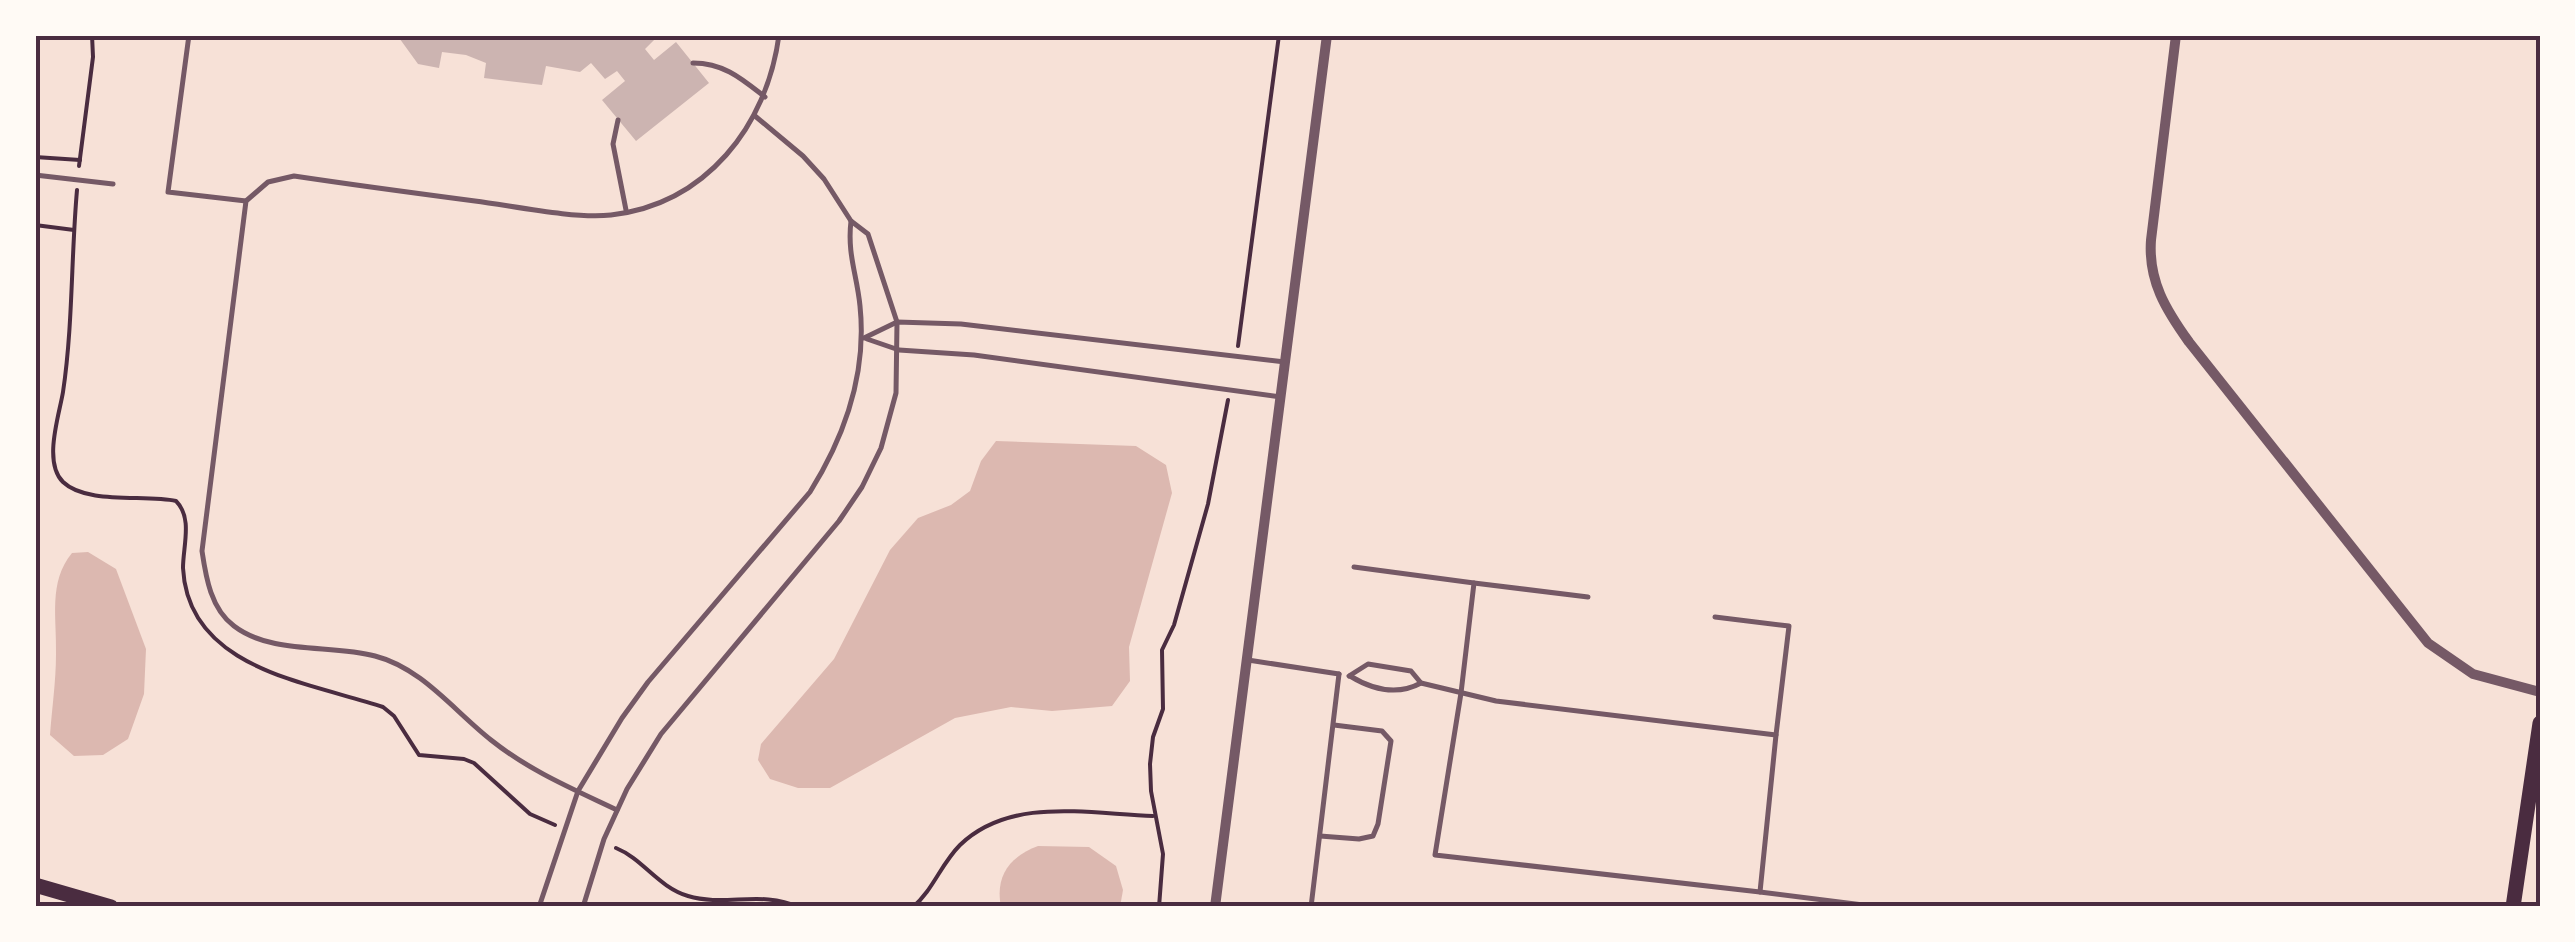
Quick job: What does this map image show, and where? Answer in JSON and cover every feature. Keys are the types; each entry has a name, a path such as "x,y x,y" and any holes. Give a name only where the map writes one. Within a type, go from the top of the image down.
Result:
{"main road":[{"path":"2513,907 2540,723"},
{"path":"35,885 111,907"}],"street":[{"path":"1215,907 1327,35"},
{"path":"2176,35 2150,240 2151,268 2160,297 2201,358 2428,642 2473,674 2540,692"}],"lane":[{"path":"189,35 168,192 246,201"},
{"path":"617,810 535,772 405,669 376,656 265,640 234,626 214,604 202,551 246,201 268,182 294,176 540,210 610,215 656,204 690,188 723,161 764,97 776,63 779,35"},
{"path":"693,63 710,63 734,73 764,97"},
{"path":"583,907 617,810 661,734 839,521 882,448 896,393 897,322 868,234 851,222 824,179 803,156 755,116"},
{"path":"618,120 613,144 626,211"},
{"path":"35,175 113,184"},
{"path":"539,907 578,791 622,718 648,682 810,492 831,458 850,408 864,338 848,246 851,222"},
{"path":"864,338 897,322 961,324 1285,362"},
{"path":"864,338 899,350 974,355 1281,398"},
{"path":"1354,568 1588,597"},
{"path":"1474,583 1435,854 1879,907"},
{"path":"1715,617 1789,626 1760,892"},
{"path":"1248,660 1350,676 1367,686 1405,692 1421,682"},
{"path":"1350,676 1368,664 1411,671 1421,682 1496,701 1776,735"},
{"path":"1310,907 1338,674"},
{"path":"1320,836 1373,836 1391,741 1382,732 1334,725"}],"path":[{"path":"92,35 93,57 74,230 71,324 54,446 55,467 61,480 91,494 176,501 184,512 187,590 193,609 216,640 276,674 383,707 394,716 419,755 474,763 530,814 564,829"},
{"path":"1236,356 1278,35"},
{"path":"35,157 80,160"},
{"path":"35,225 74,230"},
{"path":"1159,907 1164,871 1150,764 1162,709 1162,650 1174,625 1208,504 1230,390"},
{"path":"913,907 961,844 1005,818 1067,812 1154,816"},
{"path":"603,843 625,852 658,881 681,894 708,900 778,900 798,907"}],"shaded area":[{"path":"996,441 1136,446 1166,465 1172,493 1129,647 1130,681 1112,706 1052,711 1011,707 955,718 830,788 798,788 770,779 758,760 761,744 834,659 890,550 918,518 951,505 970,491 981,461"},
{"path":"88,552 116,569 146,649 144,694 128,739 103,755 74,756 50,735 56,664 55,601 64,564 72,553"},
{"path":"1038,846 1089,847 1116,866 1123,890 1120,907 1001,907 1000,886 1006,869"}],"building":[{"path":"397,35 659,35 645,49 654,60 676,42 709,83 636,141 602,100 625,81 617,71 605,79 591,63 580,72 546,66 542,85 484,78 486,63 466,55 442,52 439,68 418,64"}]}
